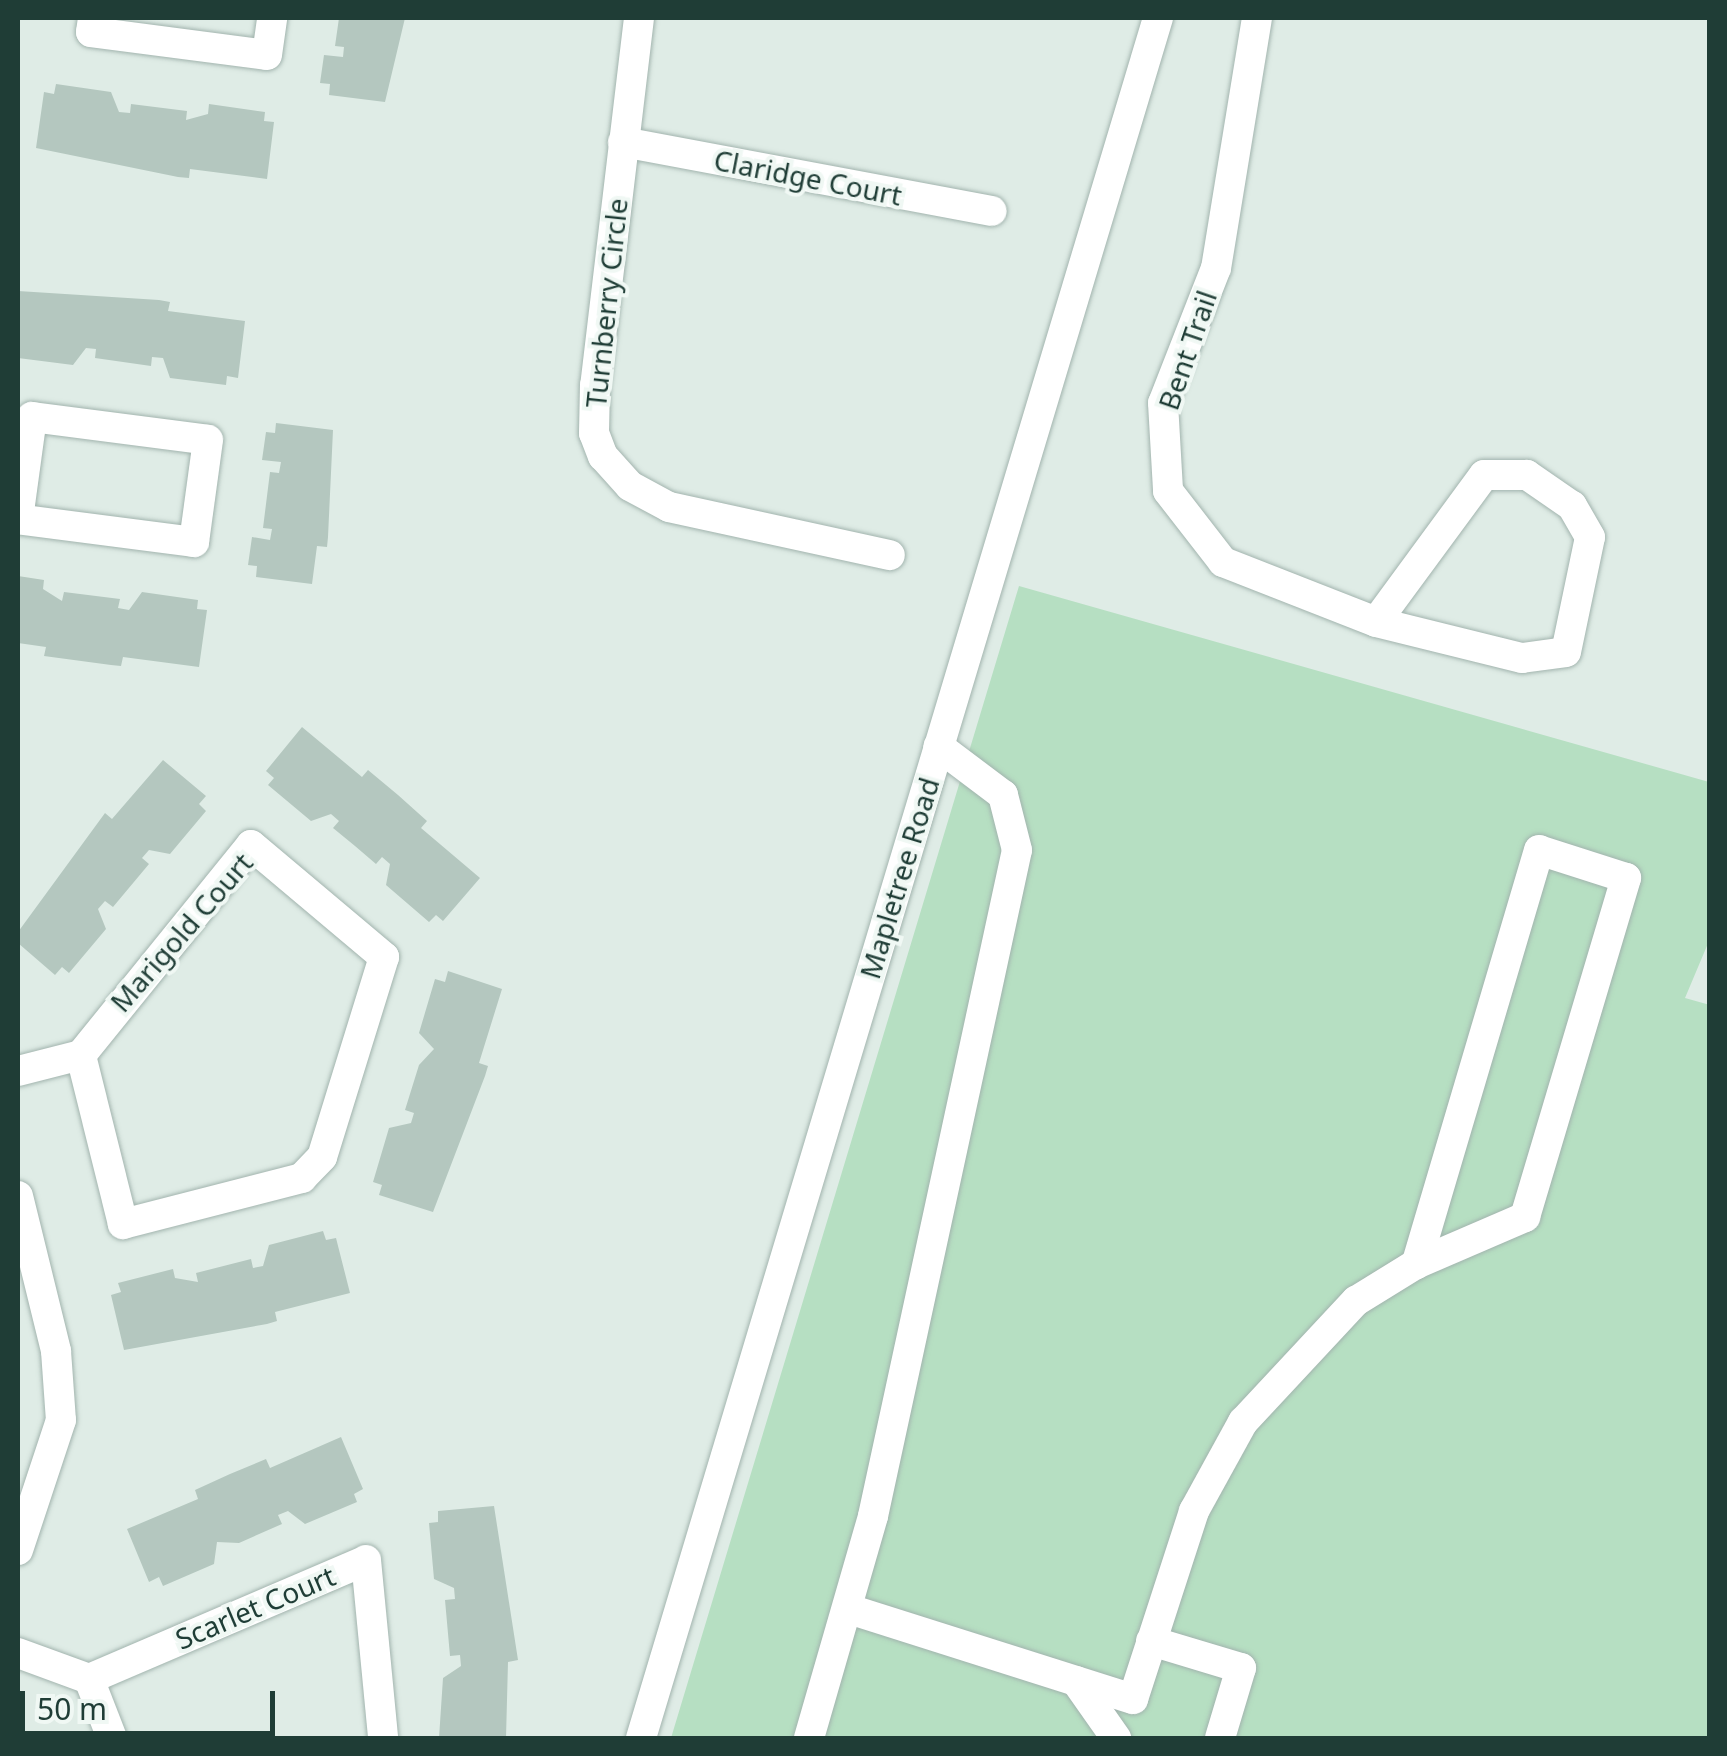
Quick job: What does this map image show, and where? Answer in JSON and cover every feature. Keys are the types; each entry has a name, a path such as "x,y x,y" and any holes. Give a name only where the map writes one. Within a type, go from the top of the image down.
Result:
{"street":[{"path":"93,18 91,32 267,55 272,18"},
{"name":"Turnberry Circle","path":"639,18 595,385 594,432 603,456 630,486 669,507 890,555"},
{"name":"Mapletree Road","path":"640,1738 1158,18"},
{"name":"Bent Trail","path":"1257,18 1216,268 1163,403 1162,466 1168,491 1223,562 1376,622 1522,658 1566,652 1590,537 1572,506 1527,475 1484,475 1376,622"},
{"name":"Claridge Court","path":"624,142 992,211"},
{"path":"32,417 208,440 194,542 18,519 22,460 32,417"},
{"path":"809,1738 849,1609 1017,850 1003,796 938,746"},
{"name":"Marigold Court","path":"251,845 384,957 322,1157 302,1178 123,1224 81,1055 251,845"},
{"path":"849,1609 1133,1699 1194,1511 1243,1422 1356,1301 1416,1264 1524,1217 1626,878 1539,850 1416,1264"},
{"path":"18,1071 81,1055"},
{"path":"18,1196 56,1351 61,1420 18,1550"},
{"name":"Scarlet Court","path":"89,1679 366,1560 383,1738"},
{"path":"1151,1641 1242,1668 1220,1738"},
{"path":"18,1652 89,1679 112,1738"},
{"path":"1076,1681 1116,1738"}],"green space":[{"path":"1019,586 1709,782 1709,941 1685,998 1710,1005 1709,1738 671,1738"}],"building":[{"path":"339,18 405,18 385,102 329,95 330,84 320,83 324,55 343,57 344,47 335,46"},
{"path":"56,84 111,92 119,112 130,113 131,104 187,111 186,120 208,114 209,104 265,112 264,121 274,122 267,179 190,169 189,178 178,177 36,148 44,92 54,94"},
{"path":"18,291 159,300 170,302 168,311 245,321 238,378 227,376 226,385 170,378 163,358 152,357 151,366 95,358 96,349 86,348 73,365 18,358"},
{"path":"276,423 333,430 327,547 317,546 312,584 256,577 257,566 248,565 252,537 270,540 272,529 263,528 270,472 279,473 281,462 262,460 266,432 275,433"},
{"path":"18,576 44,580 43,589 62,601 64,592 120,599 118,608 129,610 142,592 198,600 197,609 207,610 199,667 123,657 121,666 111,665 44,656 46,647 18,643"},
{"path":"302,727 362,777 368,770 398,795 427,821 421,828 480,878 443,921 436,915 429,922 386,885 390,864 382,857 376,864 333,828 339,821 331,814 311,821 268,785 274,778 266,771"},
{"path":"163,760 206,796 199,804 206,811 170,854 149,850 142,858 149,864 113,907 105,901 98,909 106,929 69,973 62,967 55,975 18,943 18,932 105,813 112,819"},
{"path":"448,971 502,989 479,1063 488,1066 485,1076 433,1212 379,1195 382,1185 373,1182 389,1128 411,1123 414,1113 405,1110 419,1065 434,1049 419,1033 435,979 445,982"},
{"path":"323,1231 326,1240 336,1238 350,1293 275,1312 277,1321 267,1324 124,1350 111,1295 121,1292 118,1283 173,1269 175,1278 198,1282 196,1273 251,1259 253,1268 263,1266 269,1245"},
{"path":"341,1437 363,1489 354,1494 357,1502 305,1524 288,1511 278,1515 282,1524 239,1543 217,1542 214,1564 163,1586 159,1577 149,1582 127,1529 198,1499 195,1490 230,1474 266,1459 270,1468"},
{"path":"494,1506 518,1660 508,1662 506,1738 439,1738 443,1678 461,1666 460,1655 450,1656 445,1600 455,1599 454,1588 434,1579 429,1523 438,1522 438,1511"}]}
